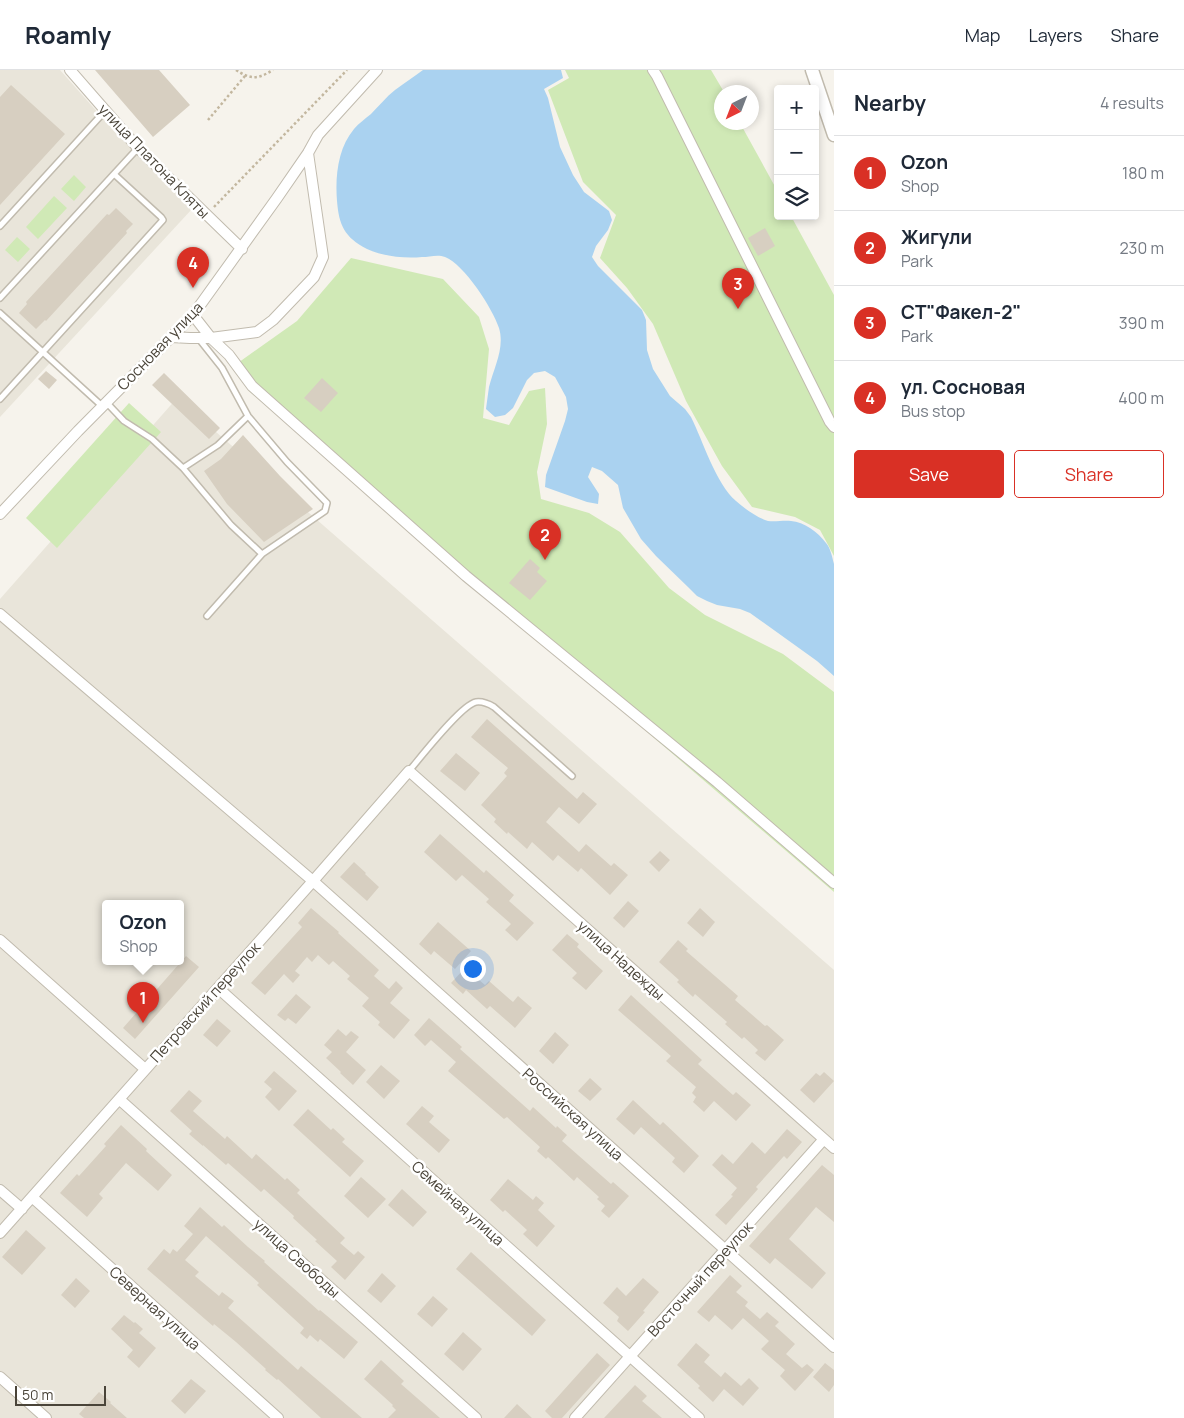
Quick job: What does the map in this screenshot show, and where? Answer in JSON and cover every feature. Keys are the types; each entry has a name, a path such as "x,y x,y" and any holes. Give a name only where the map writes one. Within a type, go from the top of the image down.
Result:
{"street":[{"name":"улица Платона Кляты","path":"70,70 138,148 242,249"},
{"name":"Сосновая улица","path":"0,514 104,404 194,315 242,249 318,135 377,70"},
{"path":"653,70 834,427"},
{"path":"812,70 834,135"},
{"path":"171,336 211,338 257,332 274,320 314,277 323,257 308,152"},
{"path":"194,315 211,338 229,355 252,386 459,569 717,782 834,883"},
{"name":"Российская улица","path":"0,614 313,882 834,1348"},
{"name":"Петровский переулок","path":"0,1233 313,882 409,771"},
{"name":"улица Надежды","path":"409,771 834,1148"},
{"path":"0,940 145,1069"},
{"name":"Семейная улица","path":"218,988 699,1418"},
{"name":"улица Свободы","path":"119,1099 476,1418"},
{"name":"Восточный переулок","path":"575,1418 824,1139"},
{"path":"0,1190 22,1209"},
{"name":"Северная улица","path":"32,1197 278,1418"},
{"path":"0,1377 46,1418"}],"lane":[{"path":"0,226 105,111"},
{"path":"0,298 138,148"},
{"path":"0,399 163,220 114,174"},
{"path":"0,313 124,421 152,439 183,468 231,525 262,554"},
{"path":"198,338 222,368 248,416 287,462 327,503 325,511 262,554 207,616"},
{"path":"183,468 218,445 248,416"},
{"path":"409,771 458,714 468,706 477,702 485,702 494,707 572,776"}],"path":[{"path":"236,70 252,78 262,76 273,70"},
{"path":"207,215 347,70"},
{"path":"208,120 245,76"}],"shaded area":[{"path":"0,70 60,70 116,133 192,209 0,417"},
{"path":"177,398 834,970 834,1418 0,1418 0,599"}],"green space":[{"path":"565,70 711,70 720,85 714,85 714,130 744,130 774,185 774,220 793,220 834,295 834,556 820,530 795,517 752,507 722,466 686,401 653,324 627,288 600,258 616,215 583,182 548,90 569,78"},
{"path":"74,175 86,187 74,201 61,189"},
{"path":"54,196 67,208 38,239 26,227"},
{"path":"17,237 30,249 18,262 5,250"},
{"path":"351,258 443,279 479,317 489,349 483,418 509,425 529,391 545,388 547,424 537,472 541,499 589,513 620,532 669,588 705,615 783,654 834,692 834,892 249,391 235,365 297,321"},
{"path":"129,403 161,432 57,548 26,518"}],"water":[{"path":"423,70 561,70 563,78 544,89 560,147 573,175 584,192 609,211 612,220 608,230 596,246 592,257 598,266 642,310 646,320 647,350 653,369 670,396 691,417 710,462 729,493 736,501 755,515 768,521 791,521 806,526 819,535 828,545 834,564 834,676 817,661 750,613 740,609 717,605 697,596 641,539 623,508 618,485 602,471 592,467 588,477 599,494 598,504 545,487 546,475 568,409 566,397 555,377 545,371 534,373 527,380 513,408 505,415 495,417 486,409 489,387 500,350 499,328 491,310 461,268 453,261 442,256 401,257 367,249 353,240 344,230 339,217 336,192 337,172 344,145 356,127 398,87"}],"building":[{"path":"95,70 159,70 190,105 153,137"},
{"path":"11,85 65,134 0,205 0,97"},
{"path":"116,208 133,224 126,231 127,233 46,321 36,329 19,313 27,304 26,302 107,214 109,215"},
{"path":"765,228 775,246 758,256 748,238"},
{"path":"46,371 57,380 49,389 38,379"},
{"path":"164,373 220,428 209,439 152,385"},
{"path":"322,378 338,393 321,412 304,398"},
{"path":"243,435 313,509 264,542 227,504 204,471 221,459"},
{"path":"530,559 540,568 537,572 547,581 530,600 509,583"},
{"path":"487,719 577,799 583,792 597,804 579,824 559,807 546,822 579,852 586,844 611,866 614,863 628,875 610,895 581,868 578,872 558,855 553,861 532,842 527,849 494,822 496,819 481,805 507,776 504,773 508,768 471,737"},
{"path":"456,753 480,773 465,791 440,771"},
{"path":"440,834 484,873 486,870 514,895 509,901 534,923 517,941 505,930 511,924 486,902 489,899 462,875 456,881 424,852"},
{"path":"660,851 670,860 659,872 649,862"},
{"path":"354,862 379,887 367,901 340,877"},
{"path":"628,901 639,911 624,928 613,918"},
{"path":"311,908 379,970 374,976 389,989 396,981 403,988 390,1003 410,1020 394,1039 378,1025 380,1022 362,1006 369,998 347,979 350,976 333,961 329,965 318,955 312,962 307,957 295,971 300,975 293,983 284,974 265,995 251,983 302,927 298,923"},
{"path":"700,908 715,922 703,937 687,923"},
{"path":"438,922 471,951 455,969 434,951 431,955 419,944"},
{"path":"567,934 579,944 577,947 603,971 586,990 572,978 577,973 552,950"},
{"path":"678,940 688,949 686,951 738,996 735,1000 784,1040 765,1061 755,1053 758,1050 744,1037 742,1039 725,1024 727,1022 695,994 693,997 677,982 679,980 659,962"},
{"path":"186,956 199,967 135,1039 123,1028 178,965 184,965"},
{"path":"465,968 485,985 489,981 513,1002 518,996 532,1008 515,1028 490,1006 487,1009 466,990 463,994 451,983"},
{"path":"296,994 311,1007 296,1024 288,1018 285,1021 277,1015"},
{"path":"631,995 702,1060 698,1064 733,1095 736,1092 751,1105 736,1121 714,1101 704,1112 693,1102 696,1097 692,1093 696,1087 666,1061 671,1056 618,1010"},
{"path":"429,1018 462,1047 460,1049 530,1111 533,1107 556,1128 557,1126 567,1135 562,1141 611,1184 613,1182 629,1196 609,1218 601,1211 605,1206 597,1199 599,1197 577,1177 574,1181 548,1157 546,1159 537,1151 540,1147 507,1117 504,1119 448,1071 456,1062 431,1040 425,1046 414,1035"},
{"path":"217,1019 231,1031 217,1047 203,1035"},
{"path":"338,1029 346,1036 351,1031 359,1037 346,1052 366,1070 353,1085 326,1058 332,1052 324,1045"},
{"path":"555,1032 569,1045 553,1064 539,1051"},
{"path":"381,1065 400,1081 384,1099 366,1082"},
{"path":"274,1071 297,1091 279,1111 265,1097 272,1089 264,1082"},
{"path":"824,1072 834,1081 814,1103 800,1090 816,1073 820,1076"},
{"path":"590,1078 602,1089 590,1101 578,1091"},
{"path":"189,1090 202,1101 193,1111 225,1139 227,1136 252,1159 256,1154 285,1180 287,1178 300,1190 297,1193 345,1238 340,1243 354,1255 358,1251 365,1257 345,1280 331,1267 337,1261 293,1218 294,1216 264,1189 261,1192 228,1163 226,1165 203,1146 189,1134 192,1131 170,1111"},
{"path":"633,1100 660,1125 663,1122 699,1156 684,1173 672,1162 675,1158 641,1127 634,1135 616,1119"},
{"path":"422,1106 434,1116 429,1122 450,1140 439,1153 406,1124"},
{"path":"308,1109 331,1130 333,1128 345,1139 342,1142 364,1161 350,1177 293,1125"},
{"path":"121,1125 172,1175 158,1191 126,1163 99,1194 103,1198 87,1217 60,1193 77,1174 79,1176 106,1146 104,1144"},
{"path":"787,1129 802,1142 787,1159 784,1156 726,1225 715,1215 733,1196 731,1195 737,1188 712,1165 722,1154 733,1164 752,1142 765,1154"},
{"path":"822,1165 834,1175 834,1222 816,1207 789,1239 826,1273 812,1289 775,1258 770,1264 749,1246"},
{"path":"361,1177 386,1199 368,1218 344,1196"},
{"path":"508,1179 533,1200 536,1196 544,1203 538,1210 555,1226 537,1247 523,1234 527,1230 505,1210 503,1212 490,1200"},
{"path":"402,1189 427,1212 413,1227 388,1205"},
{"path":"200,1207 222,1227 224,1225 319,1311 358,1342 344,1359 320,1339 318,1342 310,1335 307,1339 300,1333 304,1328 257,1285 259,1283 206,1236 185,1260 199,1272 195,1276 219,1296 222,1292 234,1301 228,1308 298,1370 301,1366 362,1418 321,1418 278,1379 265,1370 236,1342 214,1324 213,1326 147,1269 164,1249 170,1254 173,1249 177,1252 193,1234 184,1226"},
{"path":"26,1230 46,1248 22,1275 2,1257"},
{"path":"471,1252 546,1320 532,1336 456,1269"},
{"path":"382,1273 396,1286 381,1303 367,1291"},
{"path":"730,1275 742,1286 736,1292 748,1302 745,1306 760,1319 767,1312 779,1322 775,1326 795,1344 786,1354 802,1368 807,1364 814,1370 795,1391 780,1376 785,1370 761,1349 769,1341 743,1318 732,1330 715,1315 709,1322 697,1312"},
{"path":"76,1278 90,1291 75,1308 61,1295"},
{"path":"643,1278 659,1292 628,1331 617,1321 619,1317 603,1303 617,1287 626,1296"},
{"path":"433,1296 448,1309 432,1327 417,1314"},
{"path":"124,1315 143,1329 139,1333 156,1348 139,1368 127,1357 133,1350 111,1329"},
{"path":"463,1332 482,1349 463,1371 444,1354"},
{"path":"696,1343 710,1355 704,1362 721,1377 725,1372 741,1386 749,1378 759,1388 743,1406 724,1389 713,1402 698,1388 700,1386 677,1365"},
{"path":"597,1353 610,1365 562,1418 552,1418 545,1411"},
{"path":"381,1360 404,1381 401,1384 440,1418 388,1418 396,1410 393,1405 364,1379"},
{"path":"825,1363 834,1370 834,1385 829,1392 813,1377"},
{"path":"191,1379 206,1391 185,1414 171,1401"},
{"path":"635,1385 647,1396 642,1401 662,1418 604,1418"},
{"path":"99,1392 127,1418 84,1418 79,1414"},
{"path":"517,1404 532,1418 504,1418"}],"place":[{"name":"ул. Сосновая","path":"193,288"},
{"name":"СТ\"Факел-2\"","path":"738,309"},
{"name":"Жигули","path":"545,560"},
{"name":"Ozon","path":"143,1023"}]}
